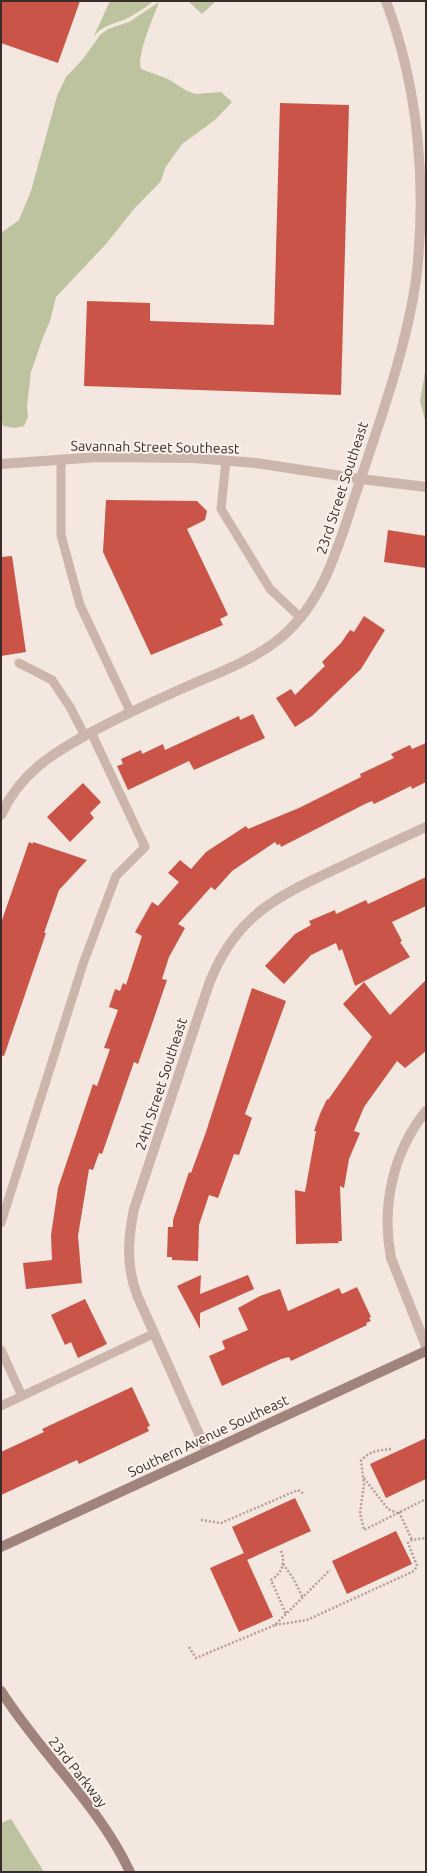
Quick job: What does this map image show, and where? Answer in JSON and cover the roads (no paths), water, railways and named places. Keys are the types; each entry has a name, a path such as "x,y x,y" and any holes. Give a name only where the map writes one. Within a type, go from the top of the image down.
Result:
{"main road":[{"name":"Southern Avenue Southeast","path":"1,1547 426,1351"},
{"name":"23rd Parkway","path":"1,1691 18,1718 89,1805 125,1861 130,1872"}],"street":[{"name":"23rd Street Southeast","path":"1,815 18,786 38,766 55,753 130,711 249,659 277,641 301,618 316,597 327,576 361,479 383,410 410,313 419,247 420,172 417,124 412,94 400,44 386,1"},
{"name":"Savannah Street Southeast","path":"1,464 99,457 194,458 256,463 426,487"},
{"name":"24th Street Southeast","path":"207,1452 153,1334 137,1295 130,1271 129,1254 134,1209 209,984 220,958 242,928 261,909 292,889 426,827"},
{"path":"426,1111 410,1133 398,1160 391,1187 388,1220 388,1243 391,1258 426,1346"}],"lane":[{"path":"61,459 61,535 80,605 130,711"},
{"path":"226,461 221,509 270,589 301,618"},
{"path":"1,1223 84,961 116,876 145,847 88,734 52,680 19,663"},
{"path":"1,1406 153,1334"},
{"path":"1,1350 22,1396"}]}
